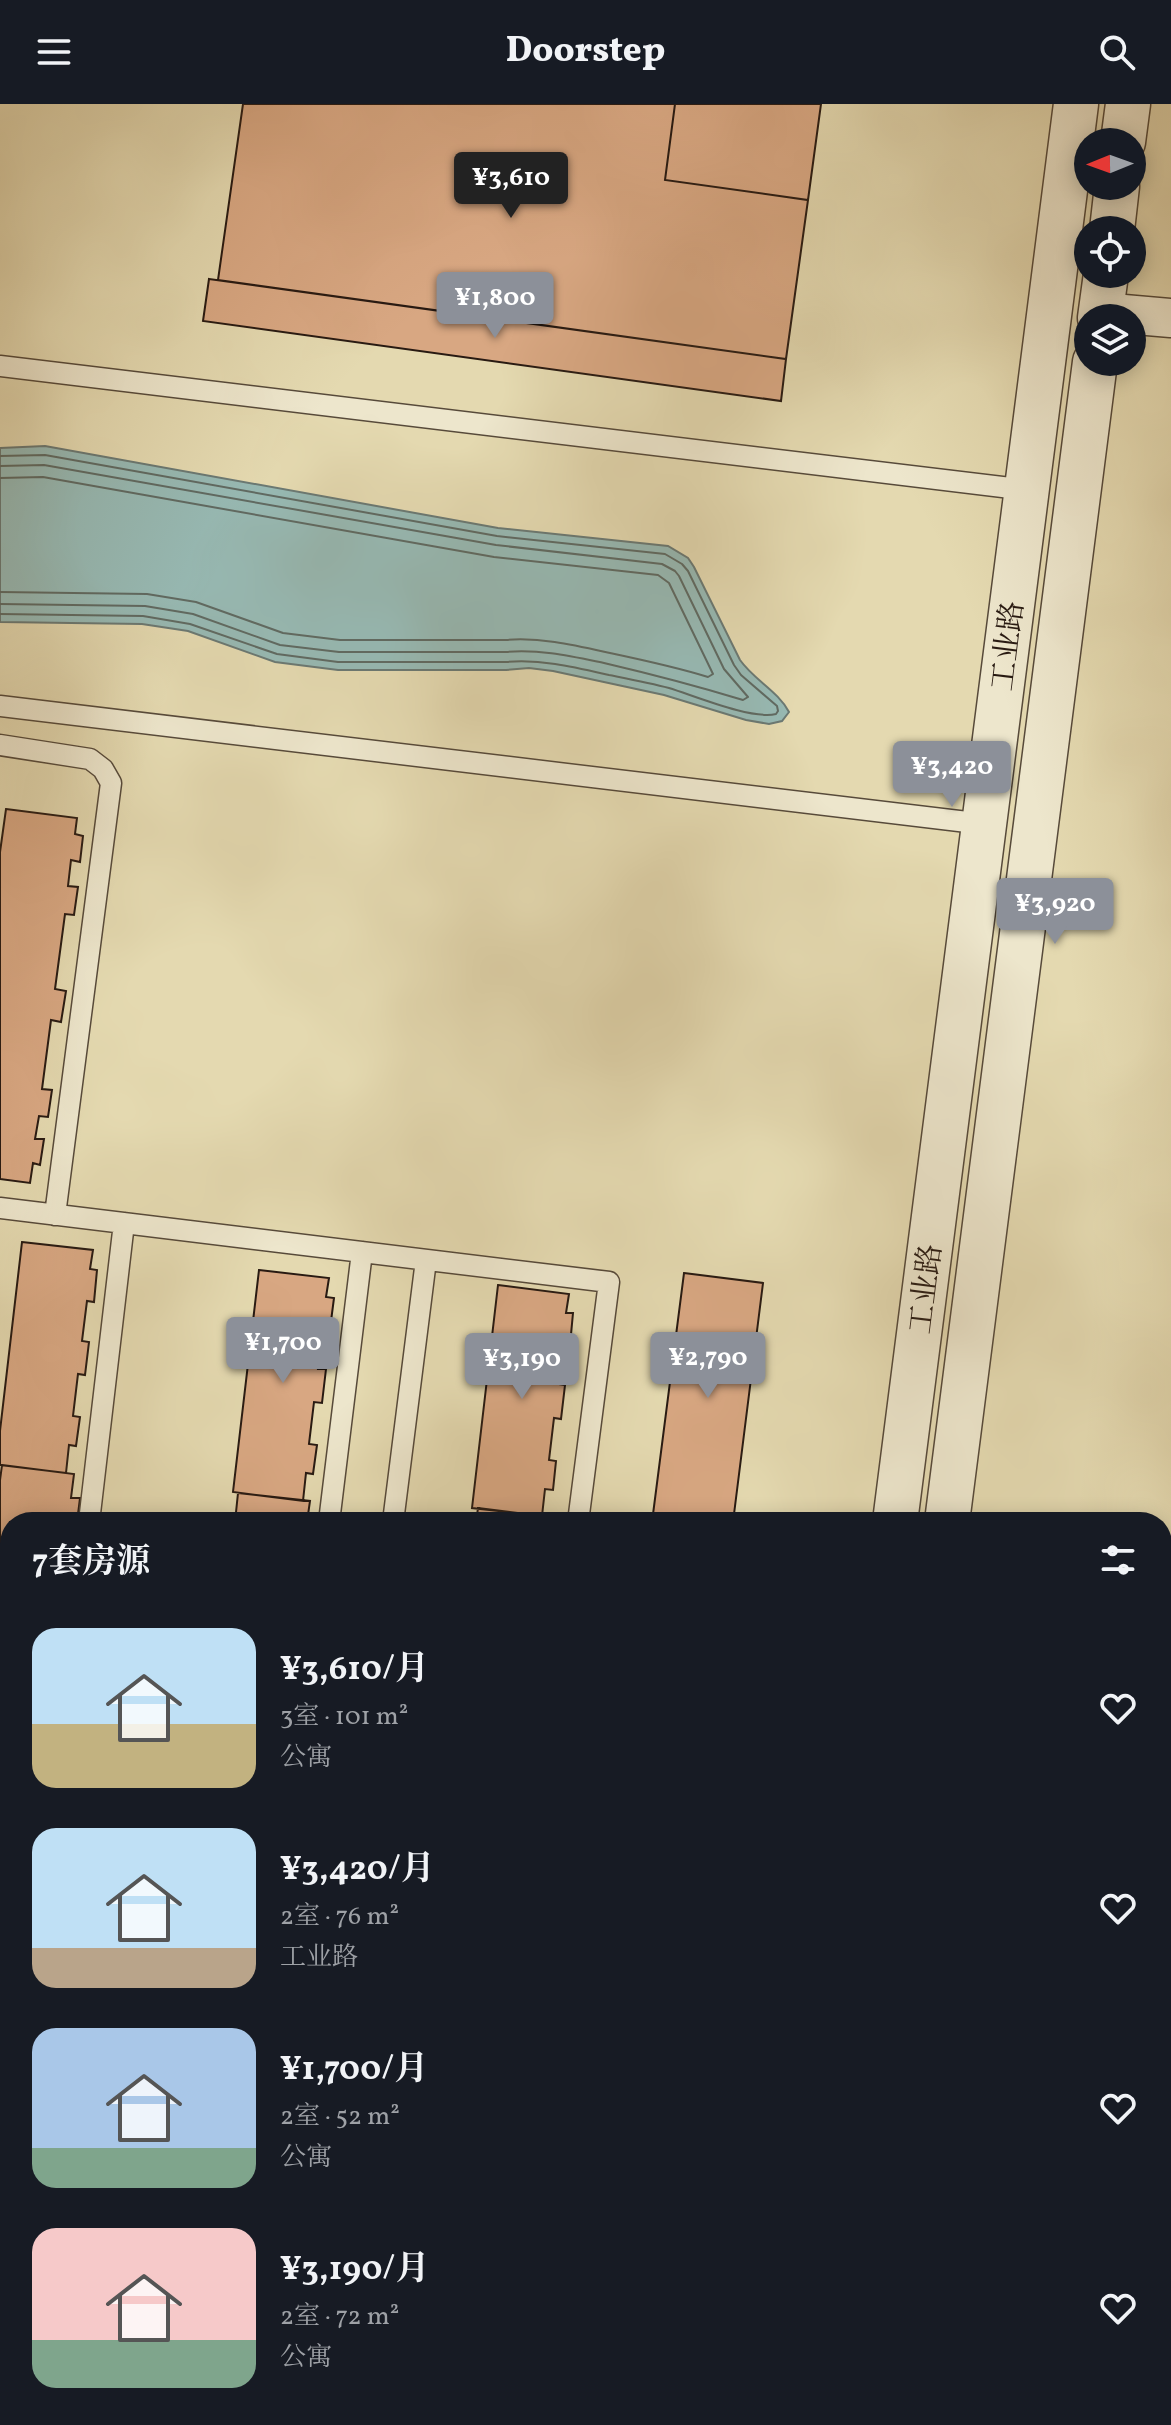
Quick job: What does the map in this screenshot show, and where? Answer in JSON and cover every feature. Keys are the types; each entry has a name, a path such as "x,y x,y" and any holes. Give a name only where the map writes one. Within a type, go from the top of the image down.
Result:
{"street":[{"name":"工业路","path":"896,1512 1076,104"},
{"path":"1125,128 1128,104"},
{"path":"1102,301 1171,318"},
{"name":"工业路","path":"948,1512 1093,376"}],"lane":[{"path":"0,366 1027,490"},
{"path":"0,706 984,824"},
{"path":"0,745 90,759 103,769 111,783 55,1215"},
{"path":"0,1208 609,1282 579,1512"},
{"path":"90,1512 124,1223"},
{"path":"330,1512 362,1252"},
{"path":"394,1512 426,1260"}],"water":[{"path":"45,446 498,528 668,546 688,558 740,660 789,712 782,721 769,724 664,695 529,668 338,670 275,662 188,631 142,624 0,622 0,448"}],"building":[{"path":"243,104 675,104 665,180 808,200 786,359 218,280"},
{"path":"675,104 821,104 808,200 665,180"},
{"path":"209,279 786,359 781,401 203,321"},
{"path":"6,809 77,818 75,834 83,836 80,862 71,860 68,886 78,887 74,915 65,914 55,989 66,991 61,1022 51,1020 42,1089 52,1090 48,1117 39,1116 35,1139 44,1139 40,1165 33,1163 30,1183 0,1179 0,852"},
{"path":"22,1242 93,1250 90,1269 97,1270 94,1302 87,1301 82,1341 89,1342 85,1375 78,1374 73,1416 80,1417 76,1446 69,1445 66,1473 0,1465 0,1431"},
{"path":"259,1270 329,1278 326,1297 334,1298 330,1329 323,1329 318,1369 326,1369 322,1403 314,1402 309,1444 317,1445 313,1474 306,1473 303,1501 233,1492"},
{"path":"684,1273 763,1283 734,1512 653,1512"},
{"path":"498,1285 569,1294 566,1313 573,1313 570,1345 563,1344 558,1384 565,1385 561,1419 554,1418 549,1460 556,1461 553,1490 545,1489 542,1512 472,1508"},
{"path":"2,1465 74,1474 71,1498 80,1498 78,1512 0,1512"},
{"path":"238,1493 310,1501 308,1512 236,1512"},
{"path":"478,1508 510,1512 477,1512"}]}
